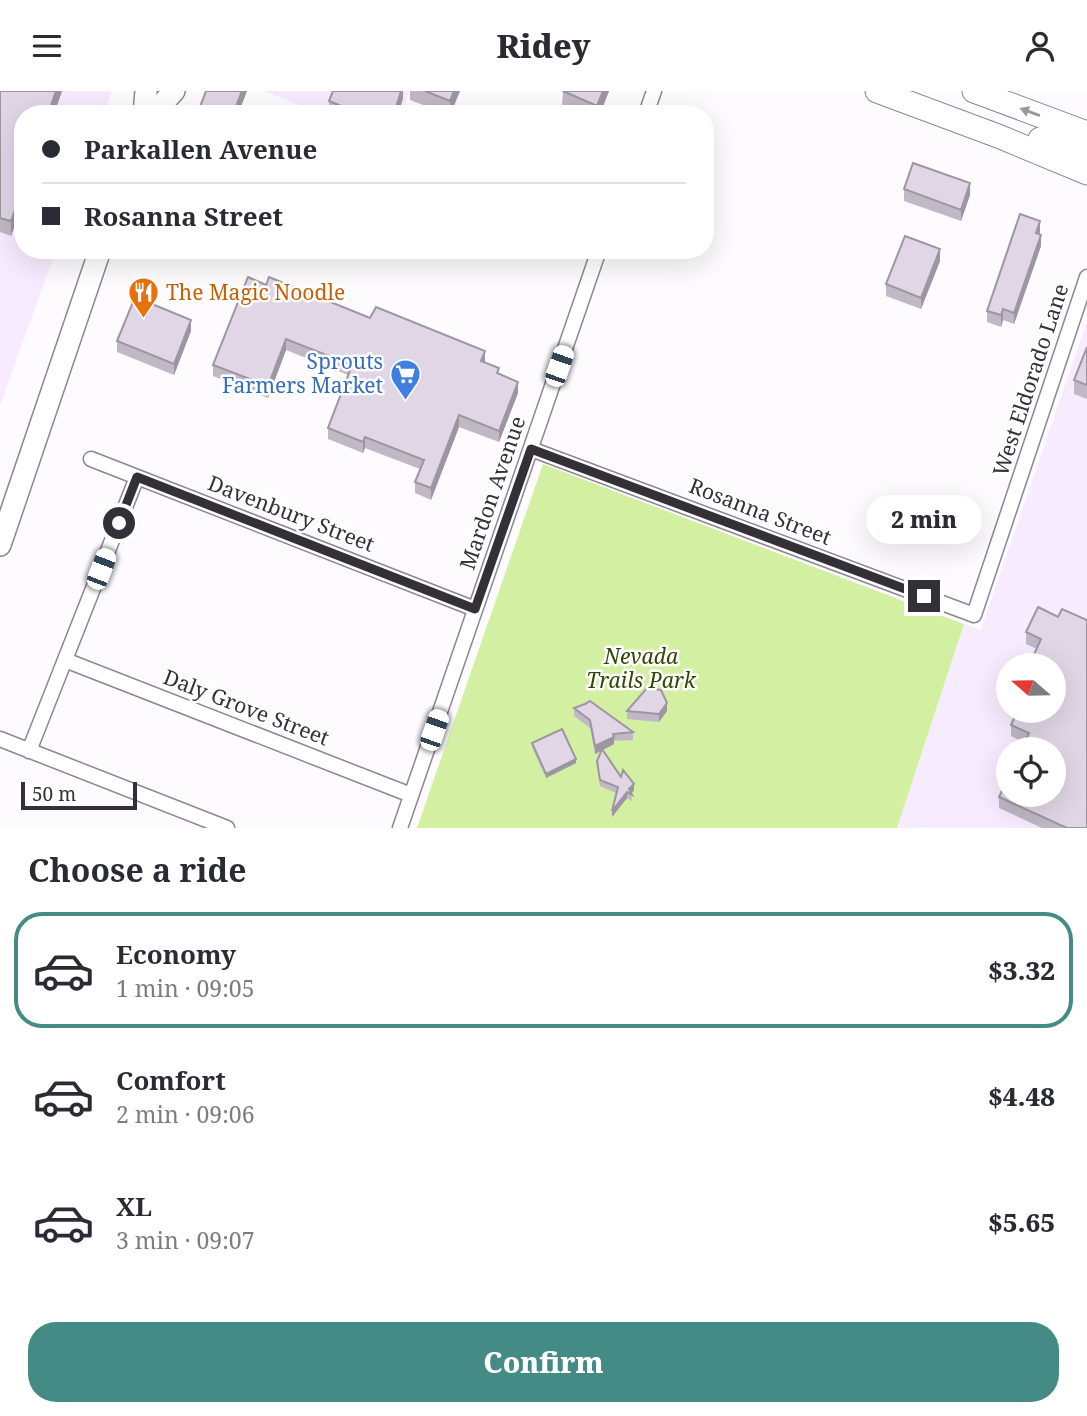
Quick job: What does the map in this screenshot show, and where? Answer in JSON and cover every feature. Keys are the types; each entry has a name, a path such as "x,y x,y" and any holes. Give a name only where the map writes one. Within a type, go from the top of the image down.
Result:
{"main road":[{"path":"161,105 174,91"},
{"path":"877,91 999,136 1087,173"},
{"path":"974,91 1087,133"},
{"path":"999,136 1040,139 1087,153"},
{"path":"0,545 97,259"}],"street":[{"name":"Mardon Avenue","path":"400,828 596,259"},
{"name":"West Eldorado Lane","path":"974,615 1087,277"},
{"name":"Rosanna Street","path":"531,449 974,615"},
{"name":"Davenbury Street","path":"91,459 475,609"},
{"path":"29,751 137,477"},
{"name":"Daly Grove Street","path":"65,660 411,795"},
{"path":"0,739 226,828"}],"shaded area":[{"path":"0,91 112,91 107,105 14,105 14,259 53,259 0,406"},
{"path":"263,91 409,91 404,105 300,105"},
{"path":"1087,321 1087,828 897,828 964,624 981,630"}],"green space":[{"name":"Nevada Trails Park","path":"543,464 964,624 897,828 417,828"}],"building":[{"path":"0,91 56,91 51,105 14,105 14,212 11,221 0,218"},
{"path":"206,91 242,91 237,105 201,105"},
{"path":"333,91 401,91 397,105 339,105 329,101"},
{"path":"425,91 454,91 450,101"},
{"path":"563,91 603,91 597,105"},
{"path":"913,163 970,183 961,210 904,189"},
{"path":"1020,214 1040,221 1036,233 1041,235 1014,313 1003,309 1001,315 987,311"},
{"path":"905,236 940,249 921,298 886,284"},
{"path":"248,277 266,285 269,277 370,318 376,307 485,351 481,361 499,368 497,373 518,382 499,431 459,415 431,488 415,482 424,460 365,437 363,442 328,428 352,365 286,339 268,386 213,365"},
{"path":"135,297 191,320 174,364 117,341"},
{"path":"1087,347 1087,385 1074,380"},
{"path":"1038,607 1058,617 1062,609 1087,620 1087,828 1067,828 1021,807 1066,807 1066,737 1027,737 1029,733 1011,725 1066,723 1066,653 1035,653 1041,639 1026,632"},
{"path":"647,688 661,690 667,703 659,714 627,711"},
{"path":"590,701 633,732 613,734 614,737 595,746 590,720 574,708"},
{"path":"562,729 576,759 546,774 532,743"},
{"path":"602,749 621,777 623,770 634,784 629,789 632,795 627,792 612,811 618,787 600,780 597,761"}],"place":[{"name":"The Magic Noodle","path":"143,320"},
{"name":"Sprouts Farmers Market","path":"406,401"}],"route":[{"path":"119,523 137,477 475,609 531,449 924,596"}]}
